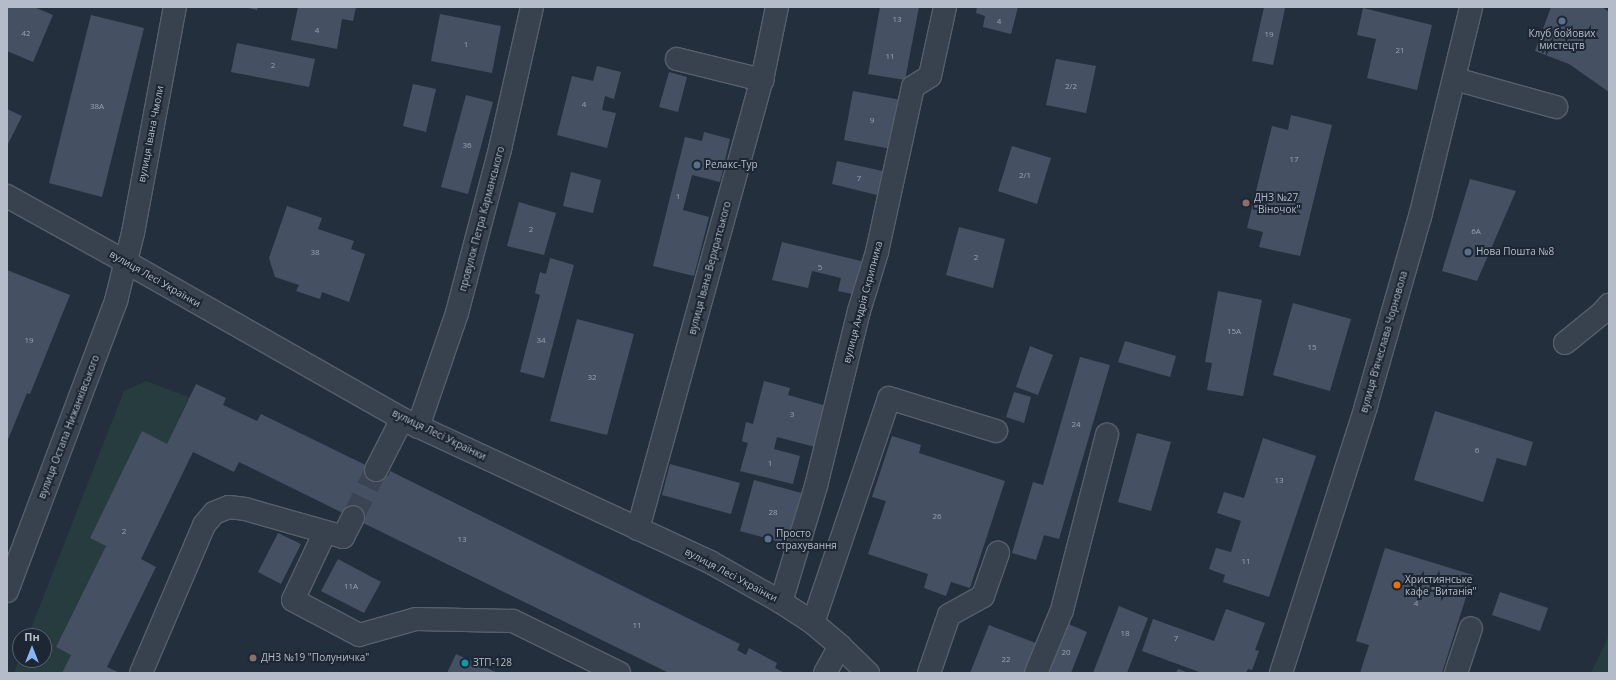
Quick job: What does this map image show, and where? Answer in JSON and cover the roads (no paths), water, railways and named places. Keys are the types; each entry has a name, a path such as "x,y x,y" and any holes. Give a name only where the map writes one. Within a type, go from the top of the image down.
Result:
{"street":[{"name":"вулиця Івана Чмоли","path":"126,262 175,7"},
{"name":"провулок Петра Карманського","path":"376,470 410,423 457,313 500,150 532,7"},
{"name":"вулиця Івана Верхратського","path":"638,529 762,80 777,7"},
{"name":"вулиця Андрія Скрипника","path":"781,602 816,486 859,311 877,252 913,87 930,76 945,7"},
{"name":"вулиця Вʼячеслава Чорновола","path":"1281,673 1366,406 1428,189 1471,7"},
{"path":"677,59 762,80"},
{"path":"1455,78 1556,107"},
{"name":"вулиця Лесі Українки","path":"7,196 410,423 710,562 781,602 813,623 868,673"},
{"name":"вулиця Остапа Нижанківського","path":"7,591 116,301 126,262"},
{"path":"1565,343 1602,313 1609,305"},
{"path":"813,623 889,398 996,431"},
{"path":"1036,673 1062,610 1107,435"},
{"path":"141,673 204,525 214,513 229,507 245,509 343,537 353,517"},
{"path":"325,532 293,600 359,635 416,619 513,621 619,673"},
{"path":"929,673 949,615 983,596 998,553"},
{"path":"1456,673 1471,628"},
{"path":"824,673 840,646"}],"tunnel":[{"path":"353,517 376,470"}],"place":[{"name":"Клуб бойових мистецтв","path":"1562,21"},
{"name":"Релакс-Тур","path":"697,165"},
{"name":"ДНЗ №27 \"Віночок\"","path":"1246,203"},
{"name":"Нова Пошта №8","path":"1468,252"},
{"name":"Просто страхування","path":"768,539"},
{"name":"Християнське кафе \"Витанія\"","path":"1397,585"},
{"name":"ДНЗ №19 \"Полуничка\"","path":"253,658"},
{"name":"ЗТП-128","path":"465,663"}]}
